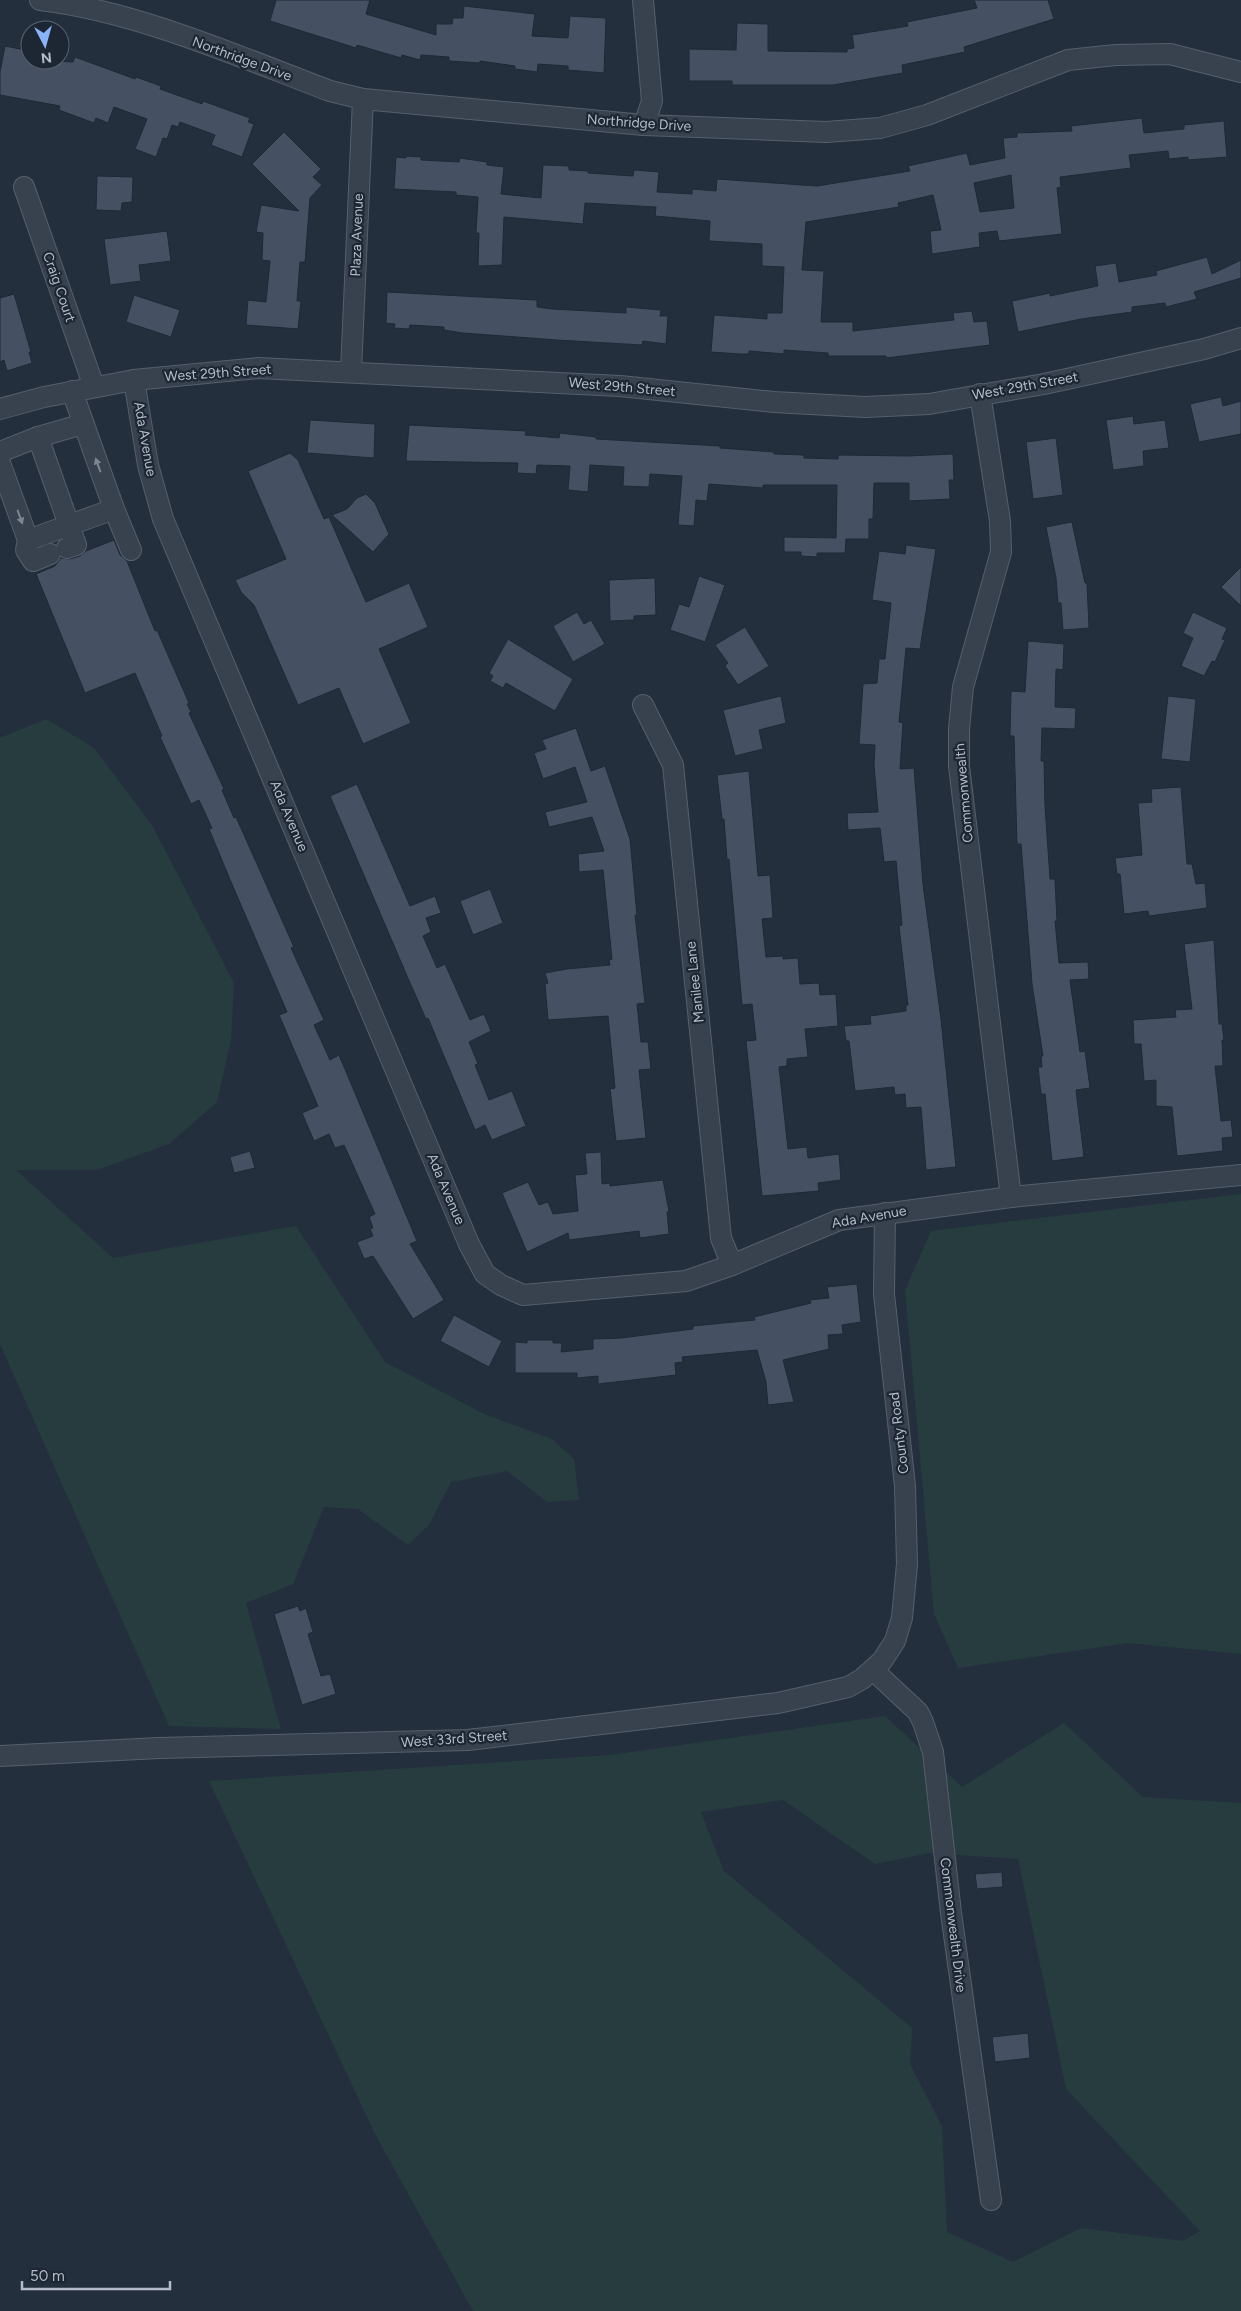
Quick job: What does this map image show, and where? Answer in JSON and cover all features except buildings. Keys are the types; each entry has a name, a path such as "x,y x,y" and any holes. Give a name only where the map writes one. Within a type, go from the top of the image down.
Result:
{"street":[{"name":"Northridge Drive","path":"40,0 70,3 138,21 330,91 363,99 644,125 826,132 880,128 927,115 1068,60 1170,54 1241,72"},
{"path":"644,0 652,101 644,125"},
{"name":"Plaza Avenue","path":"351,371 363,99"},
{"name":"Craig Court","path":"24,187 94,387"},
{"name":"West 29th Street","path":"0,410 44,396 134,380 258,368 351,371 620,386 774,402 865,407 929,404 1044,384 1204,349 1241,338"},
{"name":"Ada Avenue","path":"134,380 148,465 163,519 469,1244 485,1274 501,1285 523,1295 686,1281 732,1265 839,1220 1011,1197 1241,1175"},
{"path":"72,391 114,509 131,550"},
{"name":"Commonwealth","path":"980,394 1000,521 1001,552 963,687 959,728 959,766 1011,1197"},
{"path":"38,438 67,525 76,545 33,561 26,550 28,540 1,465 38,438 83,424"},
{"path":"28,540 114,509"},
{"name":"Manilee Lane","path":"643,705 673,765 722,1238 732,1265"},
{"name":"County Road","path":"885,1213 885,1317 908,1527 902,1618 895,1640 889,1650"},
{"name":"West 33rd Street","path":"0,1756 159,1748 468,1740 778,1703 848,1687 874,1670 889,1650"},
{"name":"Commonwealth Drive","path":"874,1670 918,1712 924,1722 933,1752 950,1913 991,2200"}],"green space":[{"path":"46,719 94,748 152,825 234,983 231,1040 217,1102 169,1144 97,1170 16,1170 113,1258 296,1226 385,1362 484,1414 552,1439 574,1459 579,1500 547,1502 507,1471 451,1482 429,1525 408,1545 358,1509 324,1507 293,1584 246,1603 281,1729 169,1726 0,1344 0,738"},
{"path":"1241,1194 1241,1654 1128,1643 958,1668 934,1614 905,1290 931,1231"},
{"path":"885,1716 962,1787 1064,1723 1143,1797 1241,1803 1241,2311 473,2311 375,2134 209,1781 610,1755","holes":["783,1800 875,1864 930,1853 1018,1859 1066,2089 1200,2231 1183,2241 1081,2228 1013,2262 947,2232 942,2126 910,2064 912,2028 724,1871 701,1812"]}]}
